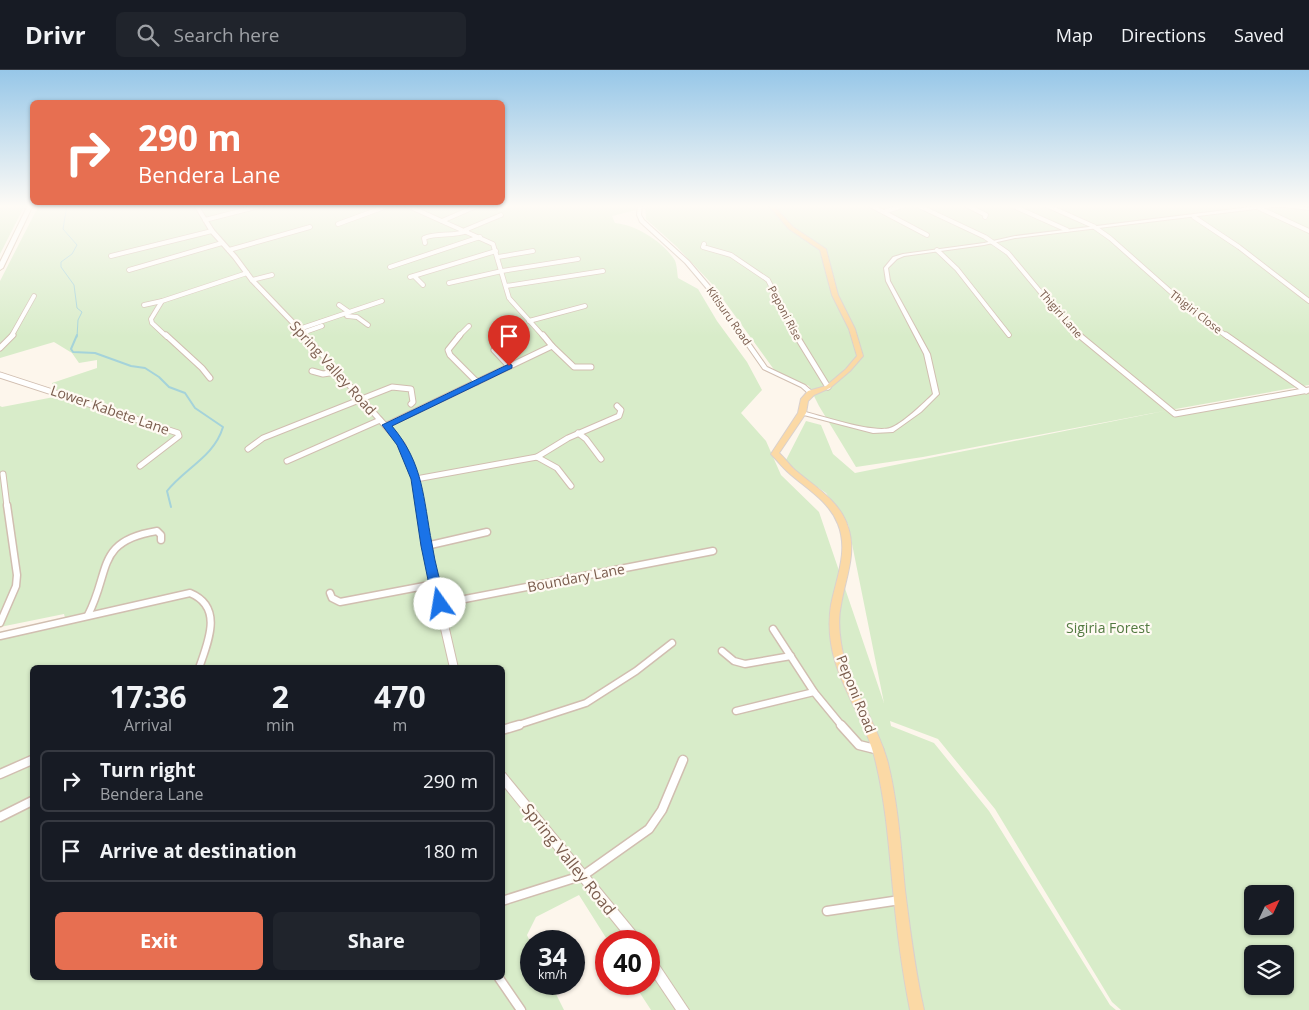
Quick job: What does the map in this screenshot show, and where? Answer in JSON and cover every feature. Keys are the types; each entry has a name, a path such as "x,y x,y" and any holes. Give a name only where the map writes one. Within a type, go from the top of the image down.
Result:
{"main road":[{"path":"0,268 9,249"},
{"path":"812,393 828,387 848,370 860,356 855,335 835,295 823,249"},
{"name":"Peponi Road","path":"812,393 803,402 802,413 775,454 793,472 826,498 844,525 849,554 834,607 834,632 842,665 879,750 889,797 900,900 917,1010"}],"street":[{"path":"111,256 140,249"},
{"path":"129,270 202,249"},
{"path":"229,250 233,249"},
{"path":"390,267 443,249"},
{"name":"Kitisuru Road","path":"673,249 710,288 764,368 803,386 812,393"},
{"name":"Peponi Rise","path":"709,249 730,255 768,280 787,320 828,387"},
{"path":"802,413 866,430 893,430 919,411 934,396 936,391 928,354 888,281 886,268 895,258 903,255 945,249"},
{"name":"Thigiri Lane","path":"1002,249 1019,264 1072,330 1156,400 1176,414 1307,390"},
{"name":"Thigiri Close","path":"1123,249 1198,316 1307,390"},
{"path":"1241,249 1309,300"},
{"name":"Spring Valley Road","path":"229,250 252,280 301,331 402,444 416,479 426,546 453,665"},
{"path":"937,250 957,269 1009,335"},
{"path":"423,285 412,276 496,251 509,298 513,304 574,367 591,367"},
{"path":"498,257 533,251"},
{"path":"421,256 426,261"},
{"path":"448,283 502,271 578,259"},
{"path":"506,286 603,271"},
{"path":"144,306 247,273"},
{"path":"252,280 272,275"},
{"path":"0,348 15,332 34,296"},
{"path":"162,301 151,319 152,323 202,368 210,378"},
{"path":"301,331 382,301"},
{"path":"339,305 349,312"},
{"path":"529,321 585,306"},
{"path":"301,331 350,316 357,317 368,325"},
{"path":"469,326 453,342 448,350 450,355 477,382"},
{"path":"386,425 552,346"},
{"path":"494,350 509,366"},
{"path":"312,371 323,374 336,372"},
{"name":"Lower Kabete Lane","path":"0,375 178,433 179,436 140,466"},
{"path":"248,449 263,438 392,387 411,389 413,402 411,404"},
{"path":"416,479 537,457 548,448 578,433 619,416 620,410 617,406"},
{"path":"286,461 380,420"},
{"path":"578,433 586,439 600,459"},
{"path":"537,457 550,462 560,469 571,486"},
{"path":"0,623 16,586 17,575 3,492 3,474"},
{"path":"88,614 108,557 115,547 123,539 143,532 157,531 161,535 161,540"},
{"path":"426,546 487,532"},
{"name":"Boundary Lane","path":"440,604 713,551"},
{"path":"330,593 332,598 340,602 435,584"},
{"path":"0,636 88,614 190,593 202,596 208,603 211,632 200,665"},
{"path":"773,629 814,692 859,745 879,750"},
{"path":"505,729 586,703 636,671 672,643"},
{"path":"722,651 734,661 745,664 791,656"},
{"path":"736,711 814,692"},
{"path":"505,900 584,875 648,829 662,810 683,760"},
{"path":"0,774 30,761"},
{"name":"Spring Valley Road","path":"505,780 627,930"},
{"path":"0,817 30,802"},
{"path":"827,911 900,900"},
{"path":"660,976 683,1010"},
{"path":"500,980 522,1010"}],"green space":[{"name":"Sigiria Forest","path":"16,249 666,249 676,263 678,278 698,289 717,321 747,362 762,390 741,413 766,441 781,475 819,512 884,703 848,524 826,493 794,471 786,460 806,421 821,425 833,454 855,473 1169,410 923,457 856,467 809,386 775,371 712,284 679,249 1309,249 1309,385 1170,410 1186,409 1309,387 1309,1010 1121,1010 1112,1002 995,809 938,739 890,721 891,726 934,743 989,811 1110,1005 1116,1010 651,1010 641,995 660,995 660,930 601,930 579,895 536,917 530,930 520,930 520,995 556,995 564,1010 0,1010 0,640 67,625 64,614 0,627 0,406 54,397 52,383 97,368 97,360 79,363 72,353 54,342 0,358 0,281"}],"waterway":[{"path":"75,249 72,254 61,262 61,267 74,285 77,308 82,312 78,320 77,337"},
{"path":"77,335 71,349 73,352 95,353 131,366 145,368 159,377 169,387 185,393 195,408 223,427 213,446 167,491 171,507"}],"route":[{"path":"440,604 426,546 416,479 402,444 386,425 509,366"}]}
